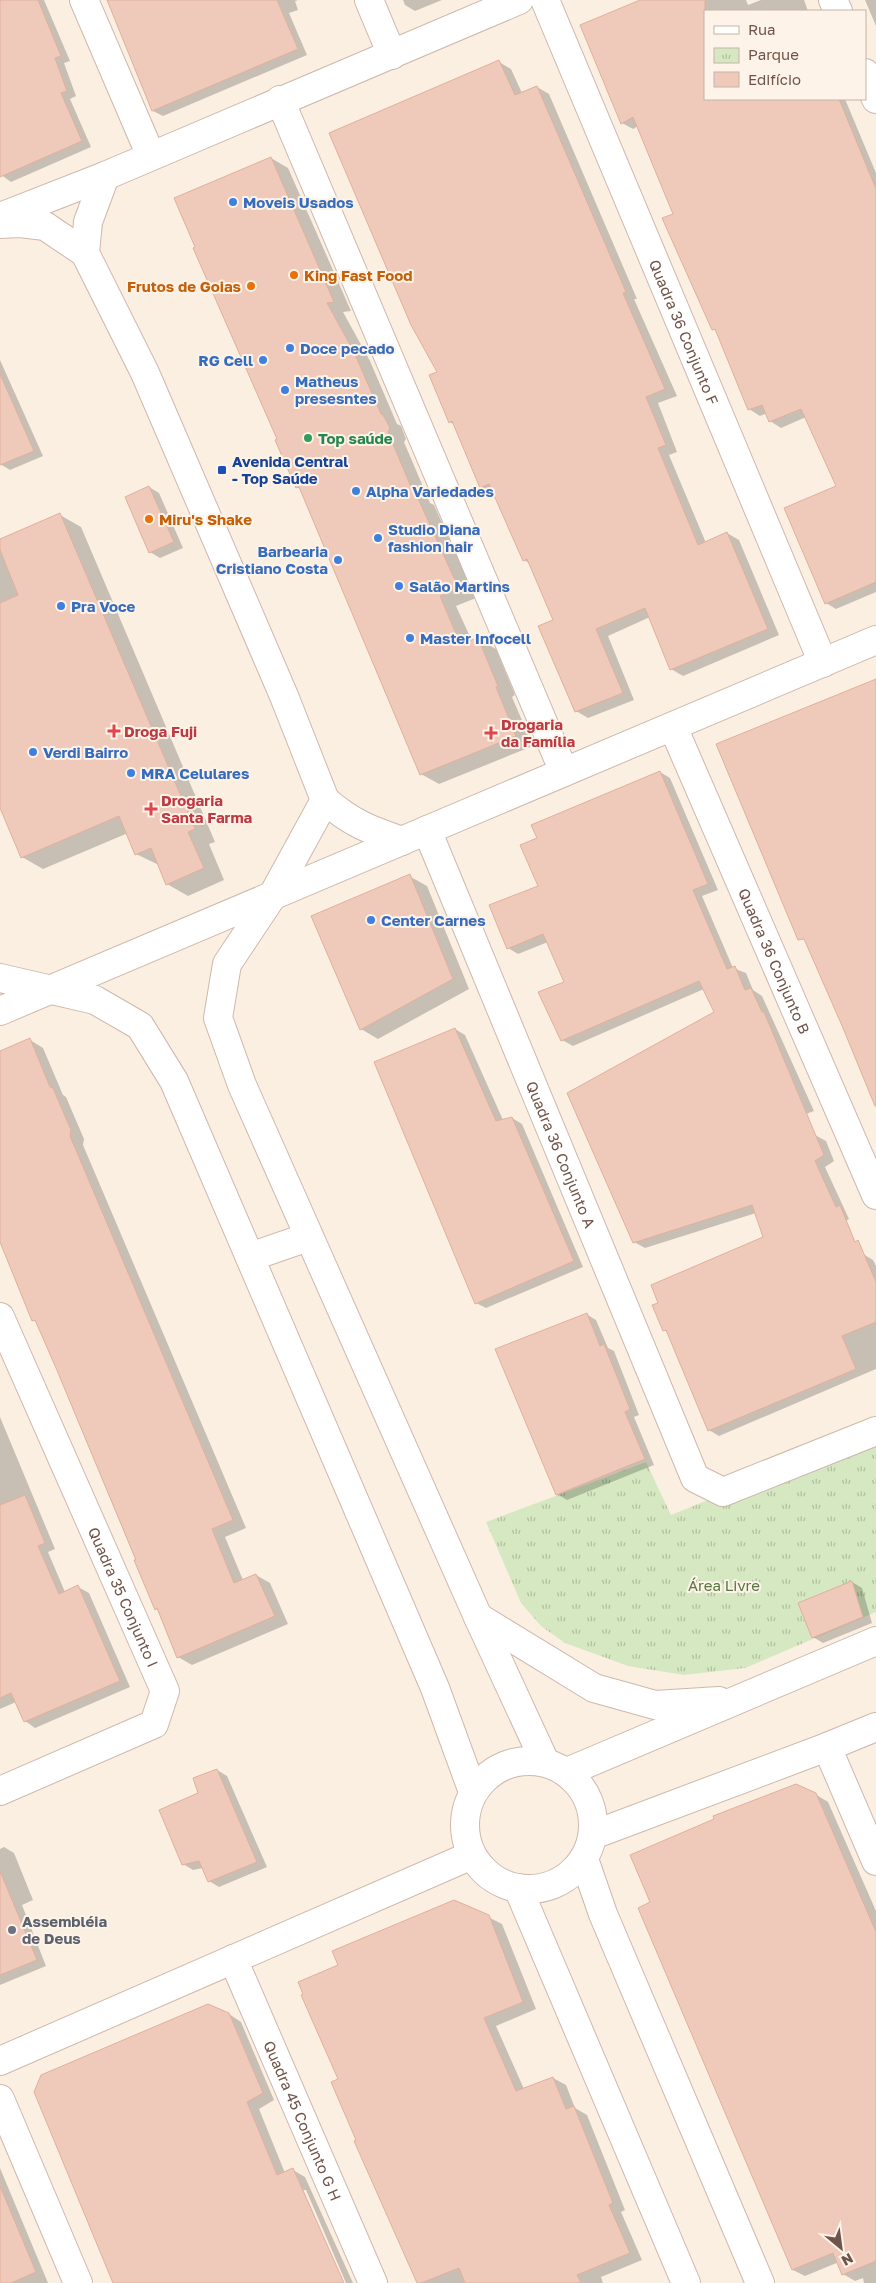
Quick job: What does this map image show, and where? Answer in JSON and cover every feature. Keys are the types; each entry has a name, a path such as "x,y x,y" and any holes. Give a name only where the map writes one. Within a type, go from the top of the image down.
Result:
{"street":[{"path":"84,0 151,156"},
{"path":"369,0 392,55"},
{"path":"0,218 106,176 280,100 392,55 519,0"},
{"name":"Quadra 36 Conjunto F","path":"545,0 823,663"},
{"path":"866,75 876,99"},
{"path":"280,100 564,772"},
{"path":"85,253 88,222 106,176"},
{"path":"0,224 20,223 45,226 85,253 145,373 284,696 325,800 344,817 369,829 402,841"},
{"path":"0,1011 876,640"},
{"name":"Quadra 36 Conjunto B","path":"672,727 876,1194"},
{"path":"325,800 274,895 227,964 218,1018 242,1085 478,1617 556,1767 580,1785 589,1800 593,1817 588,1847 607,1923 760,2283"},
{"name":"Quadra 36 Conjunto A","path":"427,830 695,1478 723,1492 876,1431"},
{"path":"0,978 47,991 95,1000 140,1026 174,1081 435,1688 474,1792"},
{"path":"250,1257 308,1237"},
{"name":"Quadra 35 Conjunto I","path":"0,1317 166,1691 154,1724 0,1791"},
{"path":"478,1617 594,1688 655,1705 738,1700"},
{"path":"876,1641 738,1700 556,1767 524,1761 504,1766 487,1777 474,1792 466,1813 466,1835 472,1855 484,1871 499,1882 518,1888 537,1889 555,1884 571,1873 588,1847 876,1727"},
{"path":"827,1747 876,1860"},
{"path":"0,2060 472,1855"},
{"path":"518,1888 686,2283"},
{"name":"Quadra 45 Conjunto G H","path":"233,1959 373,2283"},
{"path":"0,2099 78,2283"}],"green space":[{"name":"Área Livre","path":"876,1432 876,1612 745,1668 684,1675 628,1666 565,1643 541,1626 521,1603 486,1522 646,1462 671,1515"}],"building":[{"path":"0,0 38,0 61,56 55,58 67,91 61,93 82,141 0,177"},
{"path":"107,0 277,0 298,49 152,111"},
{"path":"640,0 705,0 704,100 839,100 876,189 876,582 825,604 784,508 836,486 801,409 769,422 762,405 748,410 715,329 712,330 662,218 673,214 633,117 621,124 580,25"},
{"path":"499,60 515,95 537,86 626,292 623,293 665,389 646,397 666,445 658,448 698,545 727,532 768,629 670,670 645,608 596,629 623,693 575,712 538,626 553,620 527,559 523,561 489,484 480,488 452,421 449,423 429,375 437,372 411,325 329,133"},
{"path":"271,157 334,302 327,303 353,350 381,414 390,428 388,432 414,494 416,494 459,589 440,596 460,643 478,638 516,736 420,775 299,487 296,488 275,440 277,439 193,248 195,247 174,198"},
{"path":"0,374 34,451 0,465"},
{"name":"Miru's Shake","path":"149,486 174,542 149,553 125,497"},
{"path":"60,513 195,829 188,832 204,868 166,885 151,848 135,855 119,816 21,858 0,808 0,603 18,595 0,550 0,539"},
{"path":"876,679 875,1106 804,939 798,940 716,744"},
{"path":"660,771 708,884 693,890 727,969 735,966 745,990 751,988 762,1012 764,1012 824,1155 815,1161 836,1207 840,1205 855,1242 858,1240 876,1282 876,1322 842,1336 856,1369 708,1431 666,1330 663,1331 652,1305 658,1303 651,1285 763,1237 752,1205 633,1243 567,1093 714,1012 699,981 561,1041 538,992 564,982 543,934 507,949 489,905 538,886 520,845 537,838 531,825"},
{"path":"410,874 453,979 360,1030 311,916"},
{"path":"455,1028 496,1121 512,1117 574,1261 475,1304 374,1062"},
{"path":"30,1038 50,1087 53,1088 71,1130 70,1136 233,1520 212,1529 234,1583 256,1574 275,1616 177,1658 157,1608 155,1610 134,1560 136,1560 56,1368 35,1320 32,1321 0,1242 0,1051"},
{"path":"587,1313 600,1346 604,1344 630,1409 625,1412 645,1459 556,1495 495,1349"},
{"path":"25,1495 45,1543 38,1546 59,1594 78,1585 120,1681 24,1722 11,1693 0,1698 0,1505"},
{"path":"852,1581 863,1617 812,1638 798,1603"},
{"path":"217,1769 257,1862 208,1882 199,1861 182,1865 159,1810 198,1793 193,1778"},
{"path":"796,1784 816,1793 876,1932 876,2261 842,2275 833,2253 792,2270 638,1908 650,1902 630,1855 714,1819 713,1816"},
{"name":"Assembléia de Deus","path":"0,1871 37,1960 0,1975"},
{"path":"454,1900 489,1915 523,2002 484,2018 516,2091 553,2077 566,2109 574,2106 613,2203 609,2205 630,2253 577,2275 581,2283 465,2283 459,2268 417,2283 354,2141 356,2140 331,2082 338,2079 301,1995 303,1994 298,1982 338,1965 332,1951"},
{"path":"208,2004 229,2013 263,2093 247,2102 277,2175 293,2168 344,2283 113,2283 34,2092 41,2075"},
{"path":"0,2186 36,2272 11,2283 0,2283"}],"place":[{"name":"Moveis Usados","path":"233,202"},
{"name":"King Fast Food","path":"294,275"},
{"name":"Frutos de Goias","path":"251,286"},
{"name":"Doce pecado","path":"290,348"},
{"name":"RG Cell","path":"263,360"},
{"name":"Matheus presesntes","path":"285,390"},
{"name":"Top saúde","path":"308,438"},
{"name":"Avenida Central - Top Saúde","path":"222,470"},
{"name":"Alpha Variedades","path":"356,491"},
{"name":"Miru's Shake","path":"149,519"},
{"name":"Studio Diana fashion hair","path":"378,538"},
{"name":"Barbearia Cristiano Costa","path":"338,560"},
{"name":"Salão Martins","path":"399,586"},
{"name":"Pra Voce","path":"61,606"},
{"name":"Master Infocell","path":"410,638"},
{"name":"Droga Fuji","path":"114,731"},
{"name":"Drogaria da Família","path":"491,733"},
{"name":"Verdi Bairro","path":"33,752"},
{"name":"MRA Celulares","path":"131,773"},
{"name":"Drogaria Santa Farma","path":"151,809"},
{"name":"Center Carnes","path":"371,920"},
{"name":"Assembléia de Deus","path":"12,1930"}]}
